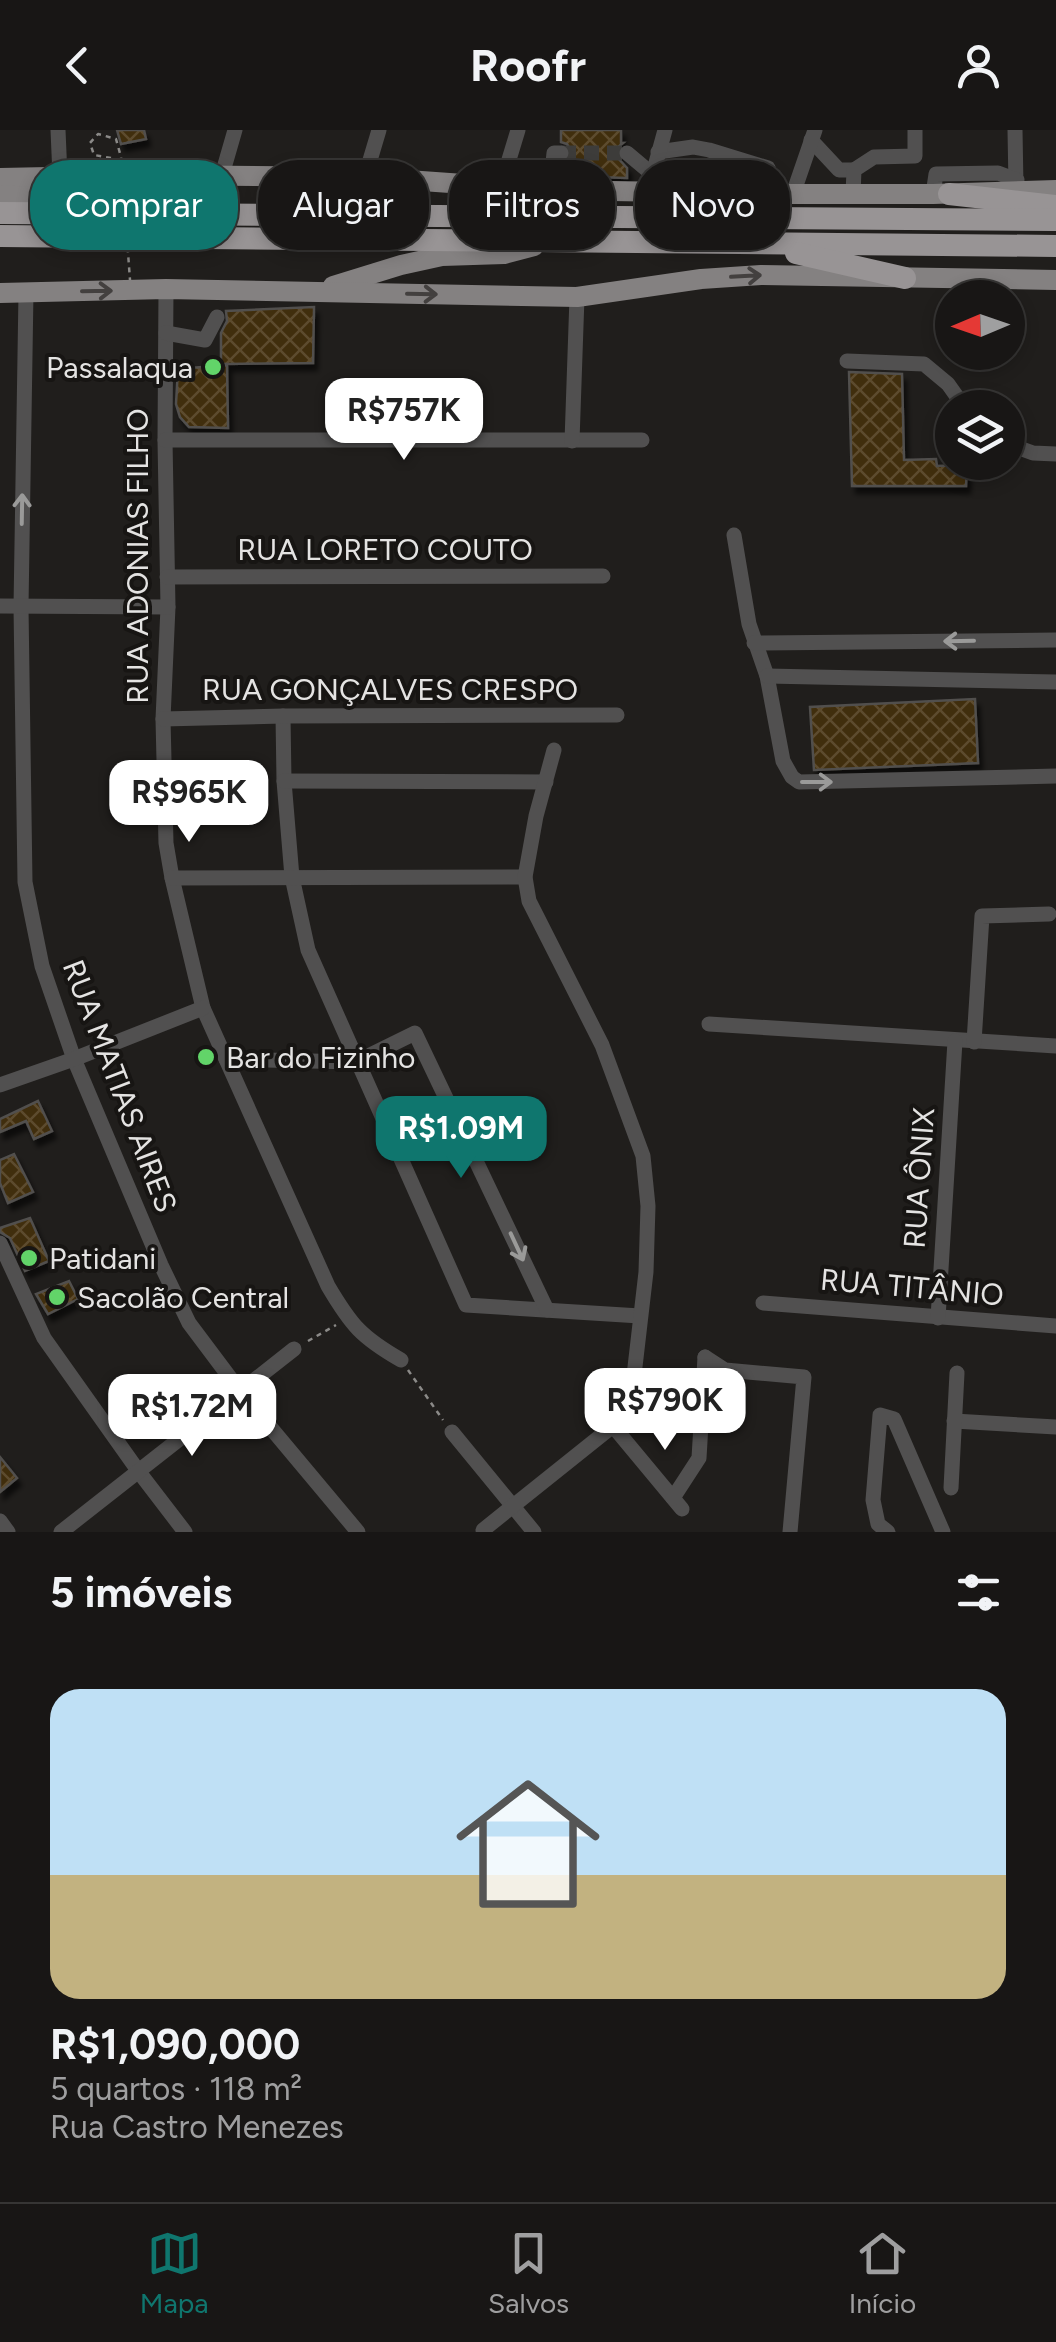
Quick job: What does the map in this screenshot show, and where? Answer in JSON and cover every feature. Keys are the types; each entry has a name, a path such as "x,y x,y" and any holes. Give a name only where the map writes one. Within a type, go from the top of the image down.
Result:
{"highway":[{"path":"941,194 1056,206"},
{"path":"0,213 30,213"},
{"path":"238,215 1056,220"},
{"path":"0,236 449,239"},
{"path":"790,243 1056,246"},
{"path":"780,250 905,278"}],"main road":[{"path":"0,178 30,177"},
{"path":"790,193 941,194 1016,185 1056,190"},
{"path":"0,195 30,197"},
{"path":"302,292 442,256 519,250"},
{"path":"0,293 166,289 577,297 700,279 761,275 1056,280"}],"street":[{"path":"58,130 59,160"},
{"path":"227,160 236,130"},
{"path":"370,160 379,130"},
{"path":"509,160 518,130"},
{"path":"656,160 665,130"},
{"path":"790,183 813,135 839,170 854,170 874,157 915,156 914,130"},
{"path":"1015,130 1016,185"},
{"path":"658,152 693,148 742,160"},
{"path":"553,160 554,153 560,153"},
{"path":"627,153 635,163"},
{"path":"853,194 854,170"},
{"name":"RUA ADONIAS FILHO","path":"166,289 168,608 164,719 166,843 172,878 203,1008 328,1286 347,1319 401,1360"},
{"name":"RUA MATIAS AIRES","path":"26,292 21,607 25,882 42,966 74,1060 189,1323 240,1391 358,1532"},
{"path":"572,441 577,297"},
{"path":"166,333 205,340 217,317"},
{"path":"848,361 924,364 952,390"},
{"path":"165,440 642,440"},
{"path":"1025,450 1056,454"},
{"path":"734,534 754,643 767,676 783,761 798,782 1056,776"},
{"name":"RUA LORETO COUTO","path":"167,577 603,576"},
{"path":"0,606 168,608"},
{"path":"754,643 1056,640"},
{"path":"767,676 1056,682"},
{"name":"RUA GONÇALVES CRESPO","path":"164,719 617,715"},
{"path":"283,716 292,877 308,950 466,1305 640,1316"},
{"path":"483,1530 613,1426 633,1384 646,1272 648,1222 643,1156 602,1046 529,901 525,876 554,750"},
{"path":"284,780 546,782"},
{"path":"172,878 525,876"},
{"path":"974,1042 982,916 1048,914"},
{"path":"0,1085 203,1008"},
{"path":"708,1024 1056,1046"},
{"path":"226,1058 356,1062 415,1033 547,1310"},
{"name":"RUA ÔNIX","path":"938,1318 955,1041"},
{"path":"0,1243 5,1267 44,1338 185,1532"},
{"name":"RUA TITÂNIO","path":"763,1303 1056,1326"},
{"path":"61,1532 294,1349"},
{"path":"613,1426 677,1503 699,1458 705,1356 725,1370 804,1377 790,1532"},
{"path":"951,1488 956,1373"},
{"path":"888,1532 878,1524 873,1500 880,1415 894,1419 943,1532"},
{"path":"954,1421 1056,1427"},
{"path":"452,1432 534,1532"},
{"path":"0,1522 8,1532"}],"path":[{"path":"111,158 94,155 90,143 98,134 116,138 121,157 130,280"},
{"path":"294,1349 347,1319"},
{"path":"401,1360 452,1432"}],"building":[{"path":"117,130 144,130 146,139 121,144"},
{"path":"561,130 621,130 623,143 616,156 627,168 627,178 615,178 615,160 569,160 572,152 561,142"},
{"name":"Passalaqua","path":"314,307 313,363 221,364 226,311"},
{"path":"227,365 228,428 189,427 176,404 178,369"},
{"path":"849,372 902,374 904,460 935,459 935,480 966,480 966,486 852,486"},
{"path":"975,699 978,763 814,770 810,707"},
{"path":"38,1101 52,1131 34,1139 26,1121 0,1132 0,1119"},
{"path":"14,1154 33,1192 8,1203 0,1183 0,1160"},
{"path":"30,1218 49,1261 25,1271 10,1238 0,1228"},
{"name":"Sacolão Central","path":"69,1281 78,1299 48,1314 36,1294"},
{"path":"0,1457 17,1478 0,1492"}],"tunnel":[{"path":"561,153 627,153"}],"place":[{"name":"Passalaqua","path":"213,367"},
{"name":"Bar do Fizinho","path":"206,1057"},
{"name":"Patidani","path":"29,1258"},
{"name":"Sacolão Central","path":"57,1297"}]}
